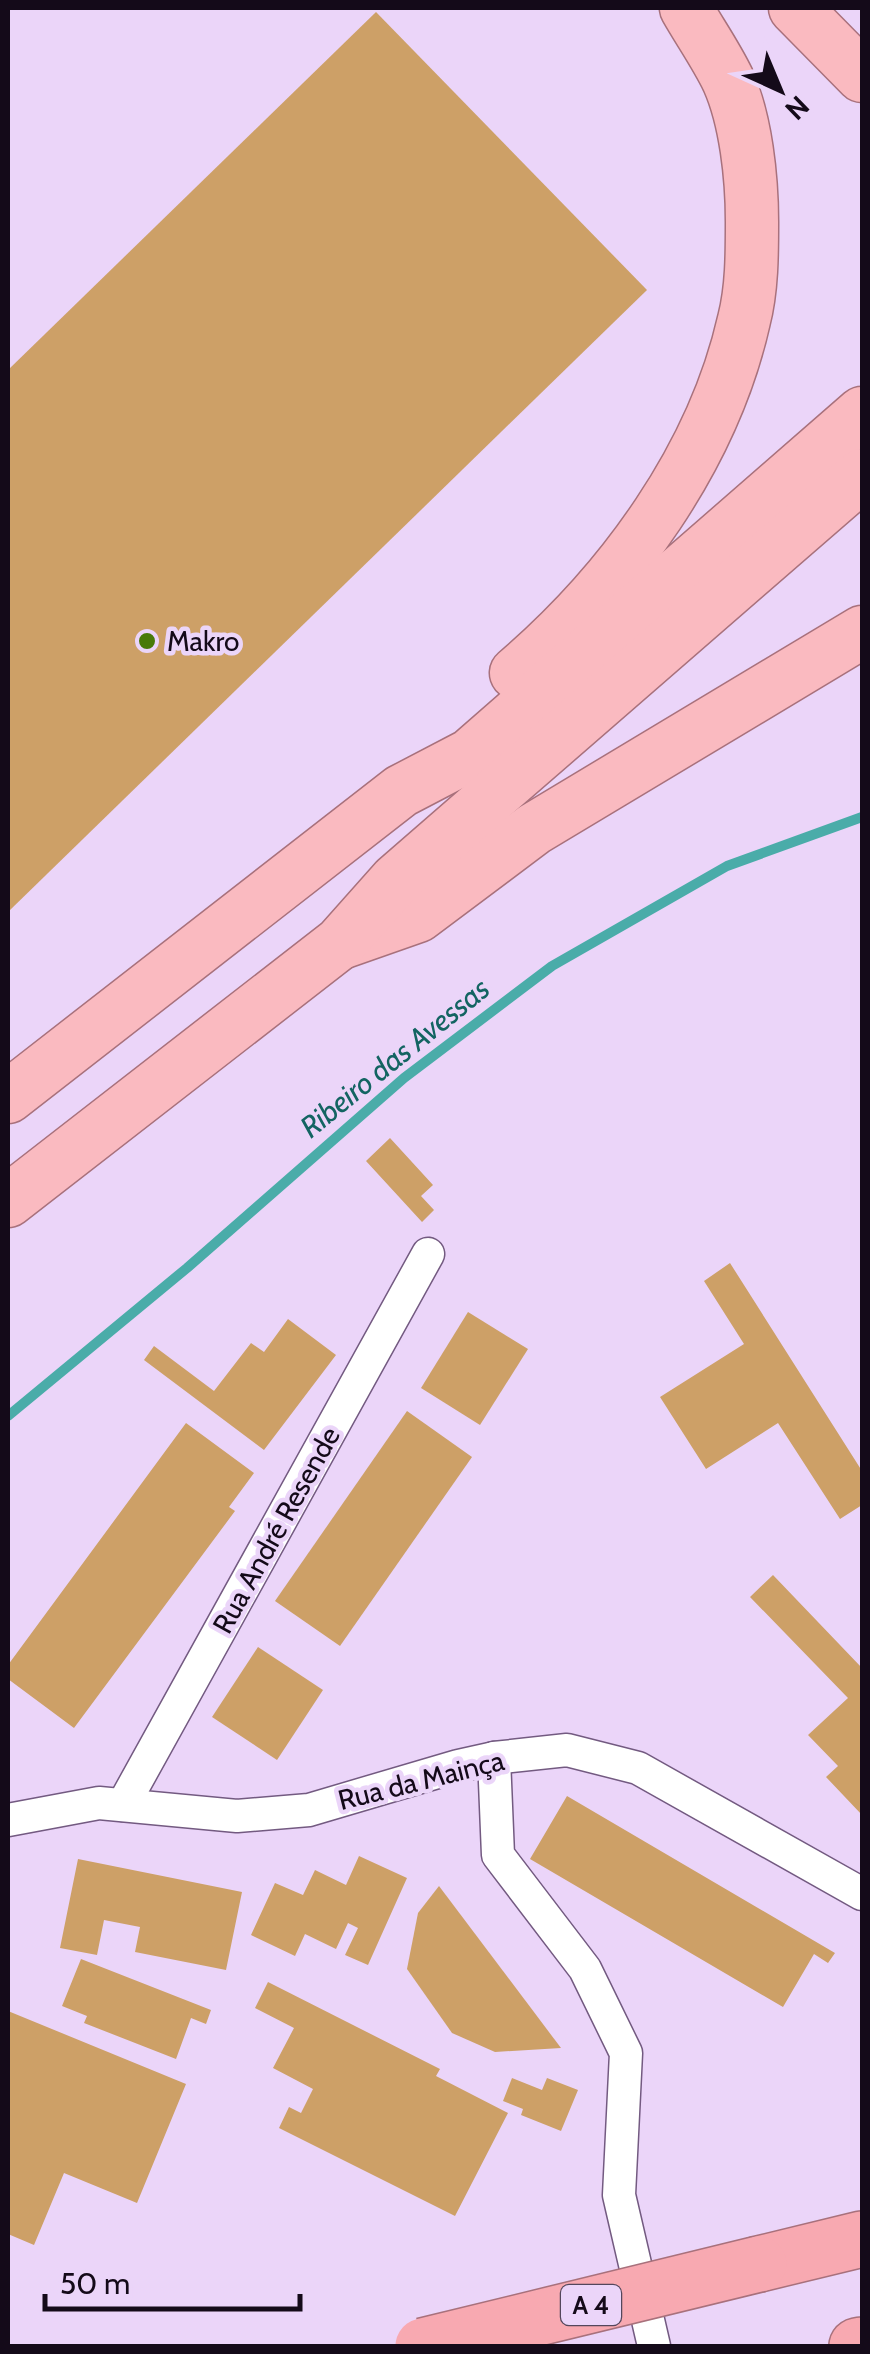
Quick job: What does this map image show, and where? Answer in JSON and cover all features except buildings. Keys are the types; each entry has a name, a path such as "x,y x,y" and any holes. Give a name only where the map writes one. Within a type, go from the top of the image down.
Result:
{"highway":[{"path":"400,791 444,734 530,661 612,574 657,515 699,449 724,389 745,318 752,258 752,172 729,82 686,8"},
{"path":"795,8 862,76"},
{"path":"8,1098 400,791 470,755 862,413"},
{"path":"8,1201 340,943 396,880 862,475"},
{"path":"340,943 418,916 534,829 862,632"},
{"name":"A 4","path":"423,2346 862,2239"}],"street":[{"name":"Rua André Resende","path":"123,1805 428,1254"},
{"name":"Rua da Mainça","path":"8,1820 99,1803 236,1816 309,1810 494,1758 567,1750 638,1768 862,1894"},
{"path":"494,1758 498,1855 585,1968 626,2053 619,2195 654,2346"}],"waterway":[{"name":"Ribeiro das Avessas","path":"8,1416 187,1268 404,1078 552,966 727,866 862,817"}],"place":[{"name":"Makro","path":"147,641"}]}
